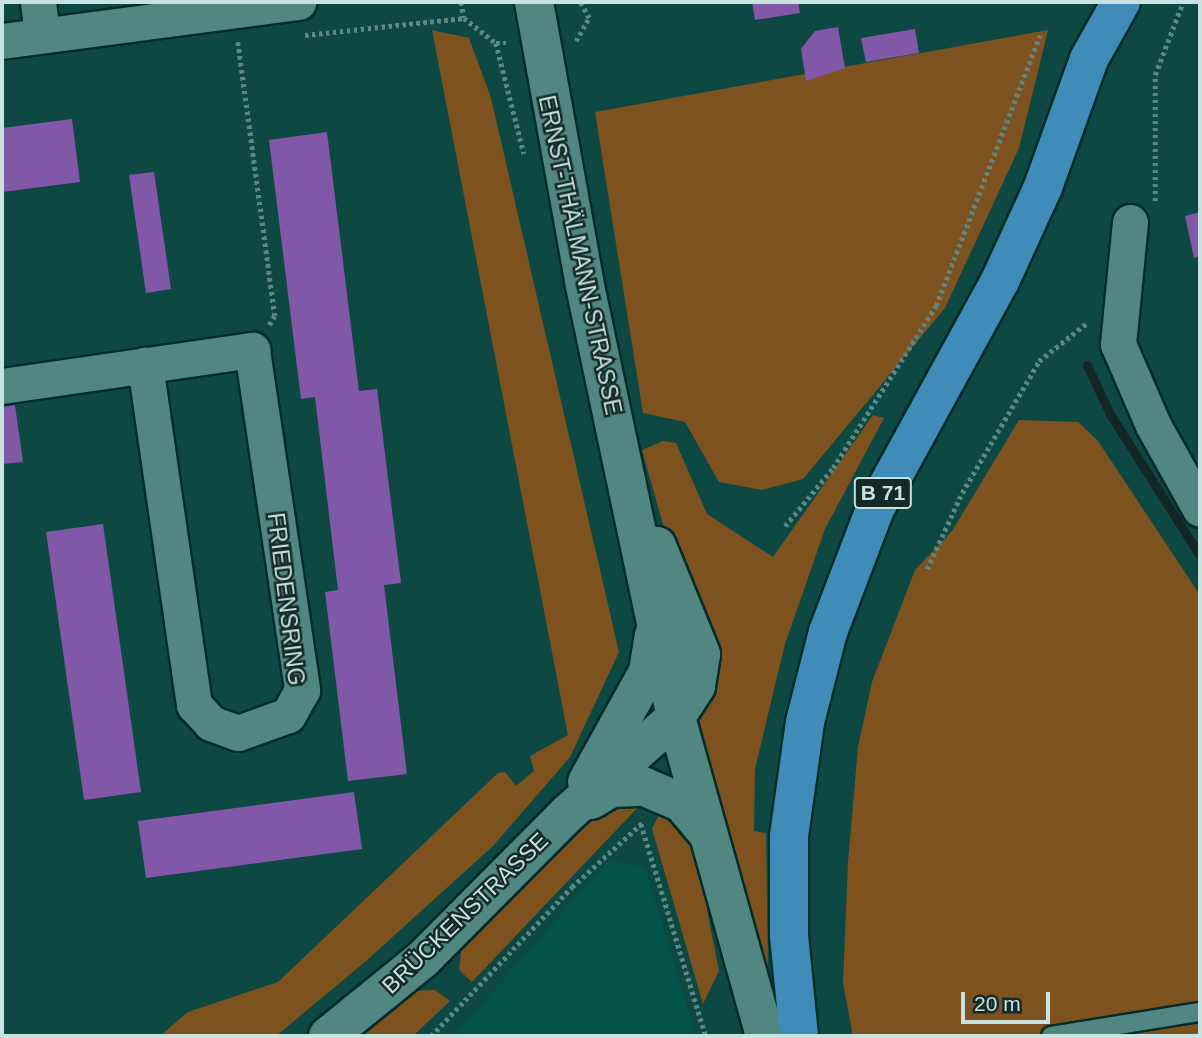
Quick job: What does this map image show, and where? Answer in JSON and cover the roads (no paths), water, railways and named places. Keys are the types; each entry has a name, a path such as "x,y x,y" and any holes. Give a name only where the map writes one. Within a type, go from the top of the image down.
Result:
{"main road":[{"name":"ERNST-THÄLMANN-STRASSE","path":"534,2 584,281 636,507 671,722 765,1036"},
{"name":"B 71","path":"1089,59 1090,2"},
{"name":"B 71","path":"799,1036 789,936 789,836 805,722 828,632 875,509 1000,281 1043,187 1089,59 1121,2"},
{"name":"ERNST-THÄLMANN-STRASSE","path":"636,507 667,565 701,654 696,687 671,722"},
{"name":"BRÜCKENSTRASSE","path":"567,814 648,672 657,623"},
{"name":"BRÜCKENSTRASSE","path":"328,1036 423,959 567,814 671,722"},
{"path":"567,814 611,788 632,785 682,803 705,830"}],"street":[{"path":"2,41 40,19 298,2"},
{"path":"1130,222 1116,317 1118,344 1130,376 1200,509"},
{"name":"FRIEDENSRING","path":"252,349 302,690 288,715 238,733 211,723 194,705 145,365 252,349"},
{"path":"2,386 145,365"}],"lane":[{"path":"1051,1036 1200,1012"}],"waterway":[{"path":"1087,365 1110,414 1200,556"}]}
